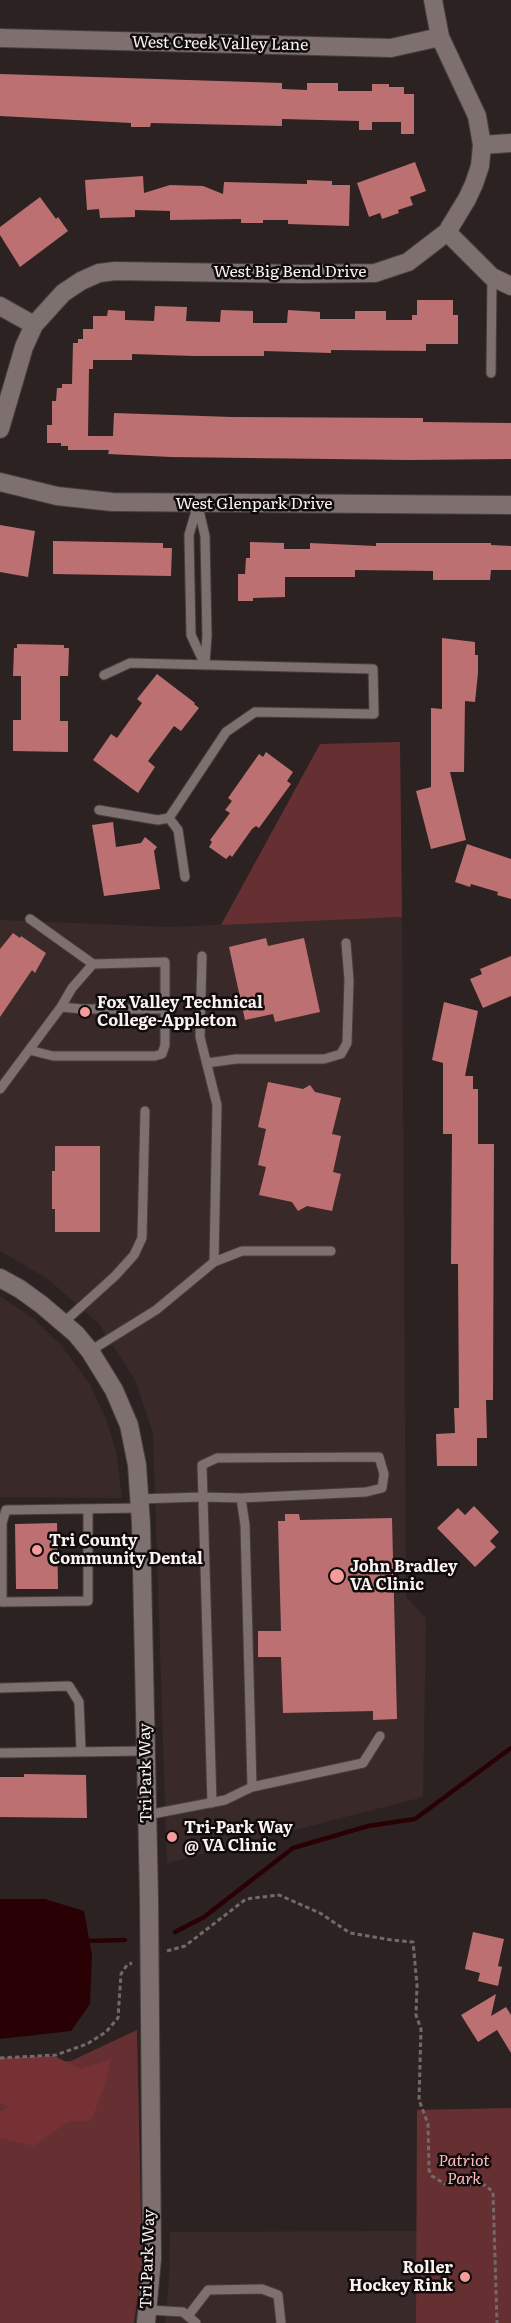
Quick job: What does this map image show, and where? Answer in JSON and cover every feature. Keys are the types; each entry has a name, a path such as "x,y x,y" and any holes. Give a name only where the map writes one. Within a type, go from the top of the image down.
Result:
{"street":[{"name":"West Big Bend Drive","path":"0,429 24,347 34,325 63,293 99,273 137,270 300,274 375,273 408,262 447,232 474,184 480,166 482,145 477,116 440,37 433,0"},
{"name":"West Creek Valley Lane","path":"0,38 391,48 440,37"},
{"path":"482,145 511,143"},
{"path":"447,232 492,277 511,286"},
{"path":"0,306 34,325"},
{"name":"West Glenpark Drive","path":"0,482 84,500 147,504 511,505"},
{"name":"Tri Park Way","path":"0,1278 27,1294 63,1323 90,1351 114,1390 129,1425 137,1465 146,1751 149,1955 152,2259 147,2317"}],"lane":[{"path":"491,373 492,277"},
{"path":"198,504 206,536 205,665"},
{"path":"198,504 189,535 191,635 205,665"},
{"path":"99,810 158,820 170,818 226,732 255,712 374,714 373,669 130,663 104,675"},
{"path":"170,818 178,830 185,877"},
{"path":"29,1050 53,1056 155,1056 162,1054 165,1045 165,962 93,964 30,919"},
{"path":"207,1063 236,1059 324,1059 340,1054 347,1043 349,980 346,943"},
{"path":"202,956 200,1037 217,1105 214,1262"},
{"path":"0,1089 61,1007 78,980 93,964"},
{"path":"61,1007 82,1010 165,1009"},
{"path":"63,1323 115,1276 134,1255 142,1238 145,1111"},
{"path":"90,1351 156,1310 214,1262 242,1251 331,1251"},
{"path":"87,1509 88,1601 2,1602 2,1523 6,1510 87,1509 202,1497 241,1498 366,1492 382,1488 384,1474 380,1457 217,1458 202,1465 202,1497 212,1803"},
{"path":"241,1498 245,1525 252,1787"},
{"path":"0,1688 69,1686 79,1701 81,1751"},
{"path":"147,1815 225,1800 252,1787 363,1763 380,1736"},
{"path":"0,1753 146,1751"},
{"path":"188,2316 208,2290 262,2289 278,2295 281,2323"},
{"path":"147,2317 183,2312 196,2323"}],"path":[{"path":"0,2058 56,2055 87,2044 106,2032 118,2018 121,1974 127,1965 149,1955 185,1946 246,1899 279,1895 320,1913 350,1934 413,1942 417,1985 416,2015 421,2029 419,2100 428,2124 429,2170 432,2176 445,2184 485,2185 493,2192 498,2323"}],"shaded area":[{"path":"402,917 406,1597 426,1618 423,1797 167,1863 153,1433 135,1380 99,1324 48,1279 0,1251 0,920 171,927"},
{"path":"0,1296 34,1319 62,1346 89,1383 106,1419 116,1451 122,1498 0,1497"},
{"path":"0,1899 45,1899 84,1911 92,1955 90,2004 71,2031 0,2039"},
{"path":"54,2056 81,2069 111,2059 105,2084 91,2121 69,2121 34,2146 0,2138 0,2112 9,2106 0,2103 0,2058"},
{"path":"417,2231 416,2323 165,2323 170,2232"}],"green space":[{"path":"400,742 402,917 221,925 320,744"},
{"path":"137,2030 142,2265 134,2323 0,2323 0,2067 71,2061"},
{"name":"Patriot Park","path":"511,2108 511,2323 416,2323 417,2110"}],"building":[{"path":"0,74 282,83 282,89 307,90 307,83 338,83 338,91 372,91 372,84 389,84 389,87 404,87 404,94 414,94 414,134 401,134 401,122 372,122 372,130 359,130 359,121 282,119 282,126 151,123 150,127 131,127 131,123 0,116"},
{"path":"415,162 426,191 410,197 413,205 398,210 399,213 382,219 380,213 369,217 357,183"},
{"path":"143,176 144,193 170,185 203,186 223,194 224,182 307,184 307,180 332,181 332,185 350,185 349,226 288,224 288,220 241,223 241,219 170,220 170,211 135,210 135,217 100,218 99,209 87,210 85,180"},
{"path":"40,197 68,231 20,267 0,235 0,227"},
{"path":"417,300 453,300 453,315 458,315 458,344 426,344 426,351 331,350 331,353 264,351 264,356 132,354 132,360 93,360 93,369 89,369 88,436 113,436 114,413 232,417 423,418 423,422 511,423 511,459 171,457 108,454 109,450 68,450 68,446 61,446 61,443 47,443 47,425 52,425 52,401 56,401 57,388 62,388 62,384 72,384 73,343 78,343 78,339 83,339 83,329 93,329 93,316 107,316 108,310 125,311 125,320 154,321 155,306 187,307 186,321 220,322 221,310 253,311 253,323 287,323 288,310 320,312 320,319 355,319 355,311 386,311 386,320 412,320 412,315 417,315"},
{"path":"0,525 35,531 28,577 0,572"},
{"path":"53,541 163,543 163,548 172,548 171,576 53,574"},
{"path":"250,542 284,543 284,549 310,549 310,543 376,546 376,543 491,543 491,545 511,546 511,570 491,570 490,580 433,580 433,571 355,570 355,577 285,577 285,597 238,601 238,574 245,574 246,558 250,558"},
{"path":"442,638 475,642 478,673 475,702 465,701 464,772 450,772 466,840 431,849 416,791 431,787 431,708 442,709"},
{"path":"17,644 64,645 64,648 69,648 68,676 60,676 60,721 68,721 68,752 13,751 13,720 21,720 21,676 13,676 14,648 17,648"},
{"path":"157,674 199,708 181,731 174,726 148,761 155,767 138,793 93,760 111,734 117,738 142,703 137,699"},
{"path":"266,752 293,772 287,781 291,784 259,828 256,826 252,829 232,857 230,855 226,859 209,847 212,842 210,840 230,813 225,810 232,801 228,798 259,754 263,757"},
{"path":"113,822 116,847 141,843 145,837 157,847 154,851 160,889 104,896 92,825"},
{"path":"467,844 511,859 511,899 497,895 498,892 455,882"},
{"path":"13,933 46,953 35,973 32,970 0,1017 0,949"},
{"path":"266,938 268,946 304,938 320,1012 275,1022 273,1014 245,1020 229,947"},
{"path":"511,956 511,996 483,1008 470,979 482,974 480,969"},
{"path":"444,1002 478,1011 465,1076 473,1076 473,1089 478,1089 478,1144 494,1144 493,1400 486,1400 487,1438 477,1438 477,1466 437,1466 436,1434 455,1433 454,1408 459,1408 458,1264 451,1264 452,1134 443,1134 443,1063 432,1060"},
{"path":"268,1082 303,1089 310,1085 315,1092 341,1098 332,1134 341,1136 333,1172 341,1174 332,1211 307,1206 298,1211 292,1202 259,1195 266,1167 258,1165 266,1129 258,1127"},
{"path":"55,1146 100,1146 100,1232 55,1232 55,1209 52,1209 52,1171 55,1171"},
{"path":"474,1506 499,1532 490,1541 496,1547 475,1567 437,1528 458,1508 465,1515"},
{"name":"John Bradley VA Clinic","path":"285,1514 299,1514 300,1520 392,1518 397,1719 373,1720 373,1711 283,1713 281,1657 258,1657 258,1631 281,1631 278,1521 285,1521"},
{"name":"Tri County Community Dental","path":"57,1523 58,1589 16,1589 15,1524"},
{"path":"24,1774 86,1775 87,1818 0,1817 0,1777 24,1777"},
{"path":"473,1932 504,1939 498,1966 502,1967 498,1986 478,1981 480,1973 465,1969"},
{"path":"496,1994 491,2016 506,2007 511,2015 511,2053 497,2030 478,2042 461,2015"}],"waterway":[{"path":"175,1932 204,1917 293,1848 368,1826 415,1819 511,1748"},
{"path":"85,1941 125,1940"}],"place":[{"name":"Fox Valley Technical College-Appleton","path":"85,1012"},
{"name":"Tri County Community Dental","path":"37,1550"},
{"name":"John Bradley VA Clinic","path":"337,1576"},
{"name":"Tri-Park Way @ VA Clinic","path":"172,1837"},
{"name":"Roller Hockey Rink","path":"465,2277"}]}
